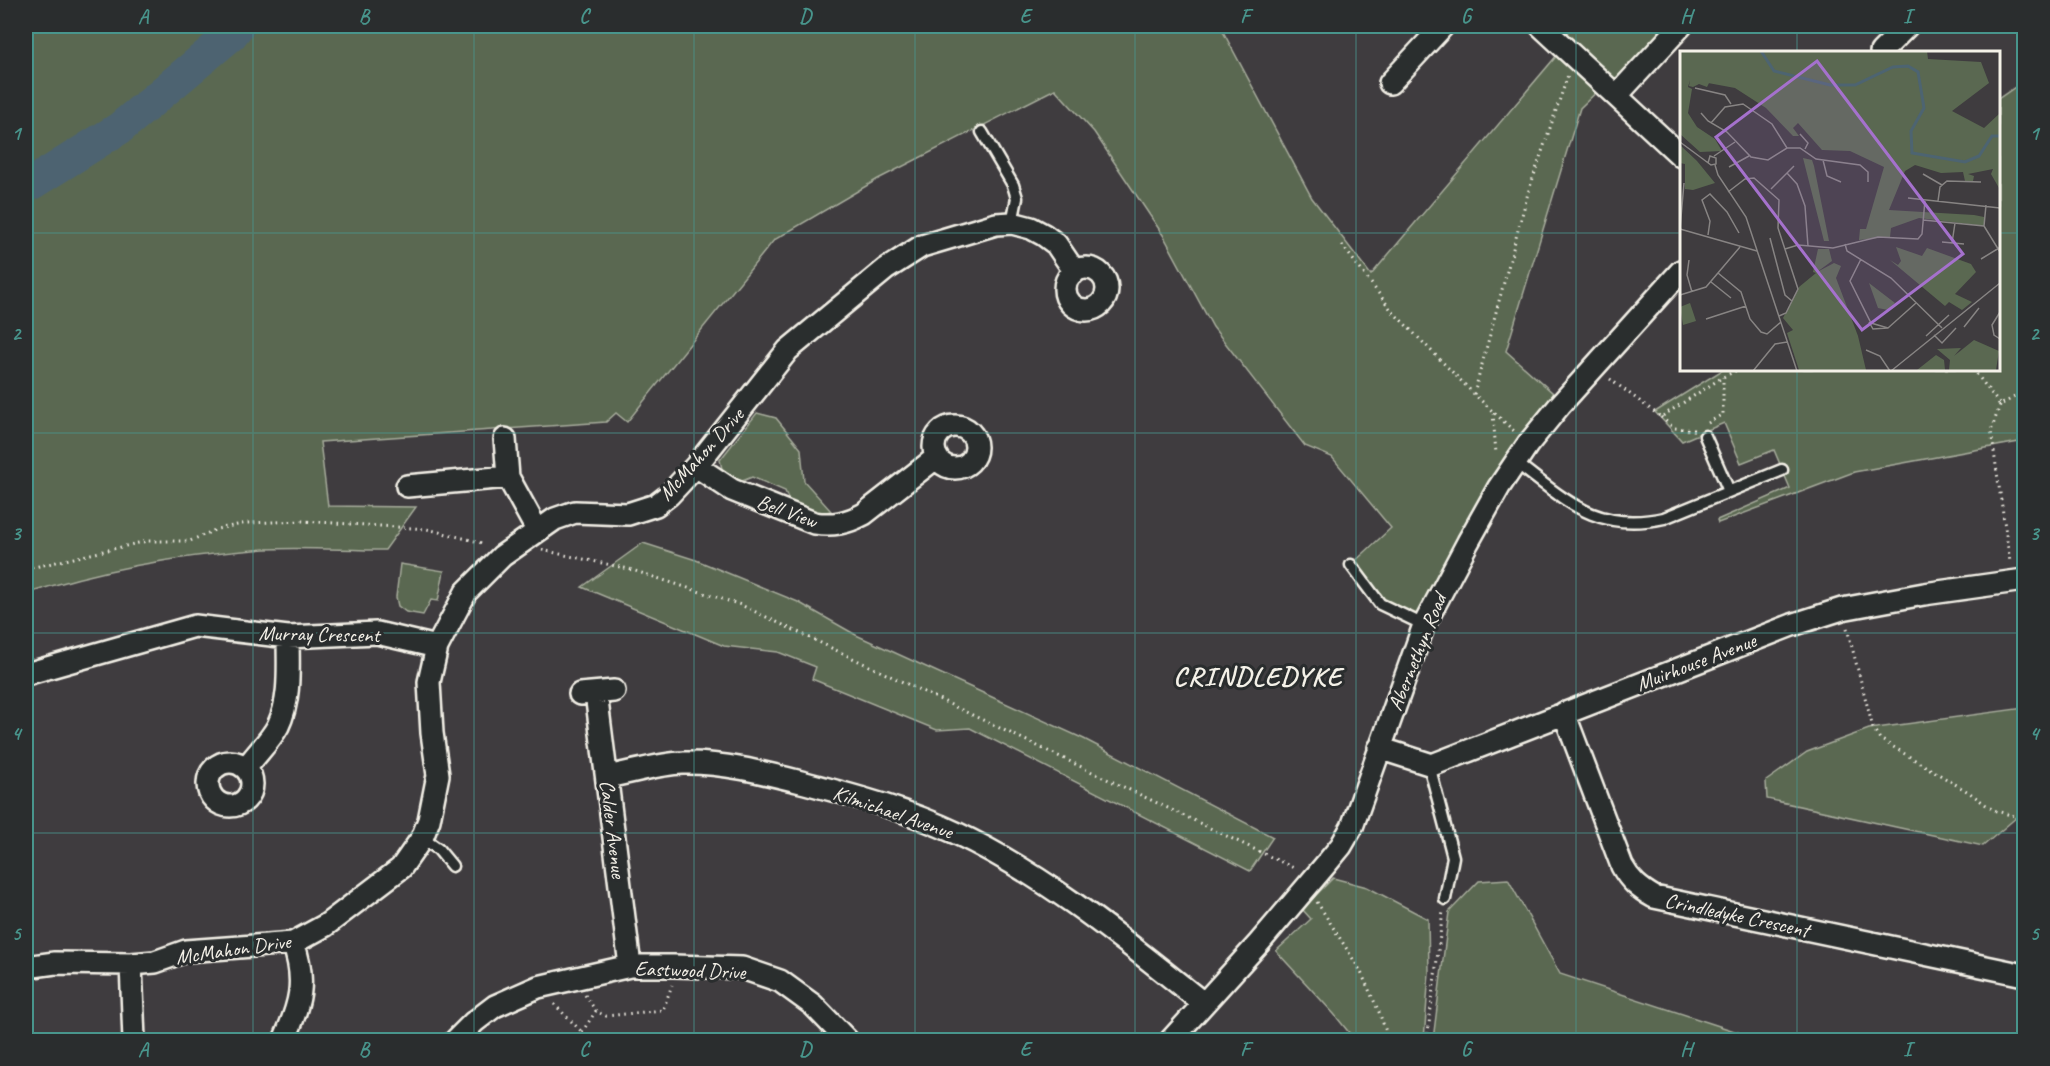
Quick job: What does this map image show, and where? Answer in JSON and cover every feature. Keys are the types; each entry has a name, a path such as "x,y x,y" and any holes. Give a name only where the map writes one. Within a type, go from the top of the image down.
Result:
{"street":[{"path":"1390,83 1443,26"},
{"path":"1540,26 1680,155"},
{"path":"1617,95 1681,26"},
{"path":"1882,51 1906,26"},
{"path":"1012,223 1031,228 1056,244 1075,272"},
{"name":"McMahon Drive","path":"26,967 55,963 155,962 186,951 293,943 326,925 401,868 422,838 429,820 438,775 432,733 429,682 438,647 466,592 510,550 555,519 575,512 628,514 656,505 669,495 696,466 788,350 886,269 922,246 996,225 1012,223"},
{"name":"Abernethyn Road","path":"1171,1041 1311,882 1341,846 1352,827 1378,748 1424,625 1467,542 1506,458 1528,444 1680,272"},
{"path":"505,440 508,477 537,530"},
{"name":"Bell View","path":"696,466 732,490 814,523 828,525 852,521 864,514 937,457"},
{"path":"407,486 508,477"},
{"name":"Muirhouse Avenue","path":"1429,765 1792,625 1842,609 2019,580"},
{"name":"Murray Crescent","path":"26,674 195,626 288,637 377,633 438,647"},
{"path":"246,768 277,727 284,709 289,682 288,637"},
{"name":"Calder Avenue","path":"597,692 630,966"},
{"name":"Crindledyke Crescent","path":"1564,713 1622,866 1628,878 1640,890 1670,902 2025,975"},
{"path":"1378,748 1429,765"},
{"name":"Kilmichael Avenue","path":"607,777 682,762 728,766 839,792 921,818 957,833 1002,858 1086,910 1203,1003"},
{"path":"285,1041 296,1014 302,987 300,962 293,943"},
{"path":"131,964 134,1041"},
{"name":"Eastwood Drive","path":"456,1041 474,1022 495,1006 538,987 630,966 742,968 780,981 813,1005 847,1041"}],"lane":[{"path":"982,132 1013,185 1017,198 1012,223"},
{"path":"1705,436 1729,491"},
{"path":"1506,458 1587,513 1603,519 1623,522 1644,522 1664,518 1782,470"},
{"path":"1351,565 1380,604 1424,625"},
{"path":"1429,765 1453,857 1445,899"},
{"path":"422,838 438,849 452,866"}],"path":[{"path":"1474,394 1528,193 1575,57"},
{"path":"1342,245 1392,311 1474,394 1528,444"},
{"path":"1594,367 1674,428 1697,431 1723,414 1723,377"},
{"path":"1661,417 1737,370"},
{"path":"1974,370 2000,405"},
{"path":"2019,580 1991,431 2000,405 2025,392"},
{"path":"1493,411 1506,458"},
{"path":"26,569 147,541 190,541 217,530 247,523 303,521 427,530 510,550 629,568 741,605 1311,882 1322,911 1360,970 1389,1041"},
{"path":"1842,609 1873,728 1880,739 1993,810 2018,817 2025,825"},
{"path":"1427,1041 1441,927"},
{"path":"574,979 597,1011 606,1016 663,1010 679,967"},
{"path":"538,987 582,1032 584,1041"},
{"path":"582,1032 597,1011"}],"green space":[{"path":"26,26 1220,26 1312,198 1371,275 1564,47 1558,42 1573,26 1681,26 1617,95 1605,84 1580,108 1506,351 1563,402 1424,625 1380,604 1351,565 1391,528 1332,457 1305,446 1213,327 1163,235 1094,132 1055,89 878,179 774,240 627,422 616,413 606,422 320,442 328,506 416,507 385,550 280,548 204,555 114,570 26,594"},
{"path":"2024,81 2024,441 1854,472 1718,523 1717,520 1790,488 1774,450 1741,463 1724,423 1682,441 1655,412 1722,370 1999,370 1999,98"},
{"path":"757,413 776,418 801,449 804,481 831,511 820,512 804,507 789,501 785,491 752,477 740,482 722,469 720,460"},
{"path":"643,543 696,560 798,602 856,635 1084,739 1273,837 1250,871 970,728 937,730 812,679 816,667 778,652 724,646 582,587"},
{"path":"400,564 444,571 438,601 431,600 423,615 406,612 398,606 396,597"},
{"path":"26,705 31,716 27,735 26,735"},
{"path":"2024,708 2024,811 1983,846 1767,799 1766,781 1807,752 1869,729"},
{"path":"1333,878 1367,887 1428,919 1429,972 1424,1040 1355,1040 1276,951 1311,919 1302,909"},
{"path":"1508,879 1560,974 1762,1040 1433,1040 1449,912 1479,881"}],"waterway":[{"path":"26,187 120,128 231,35 238,26"}],"district":[{"name":"CRINDLEDYKE","path":"1258,676"}]}
